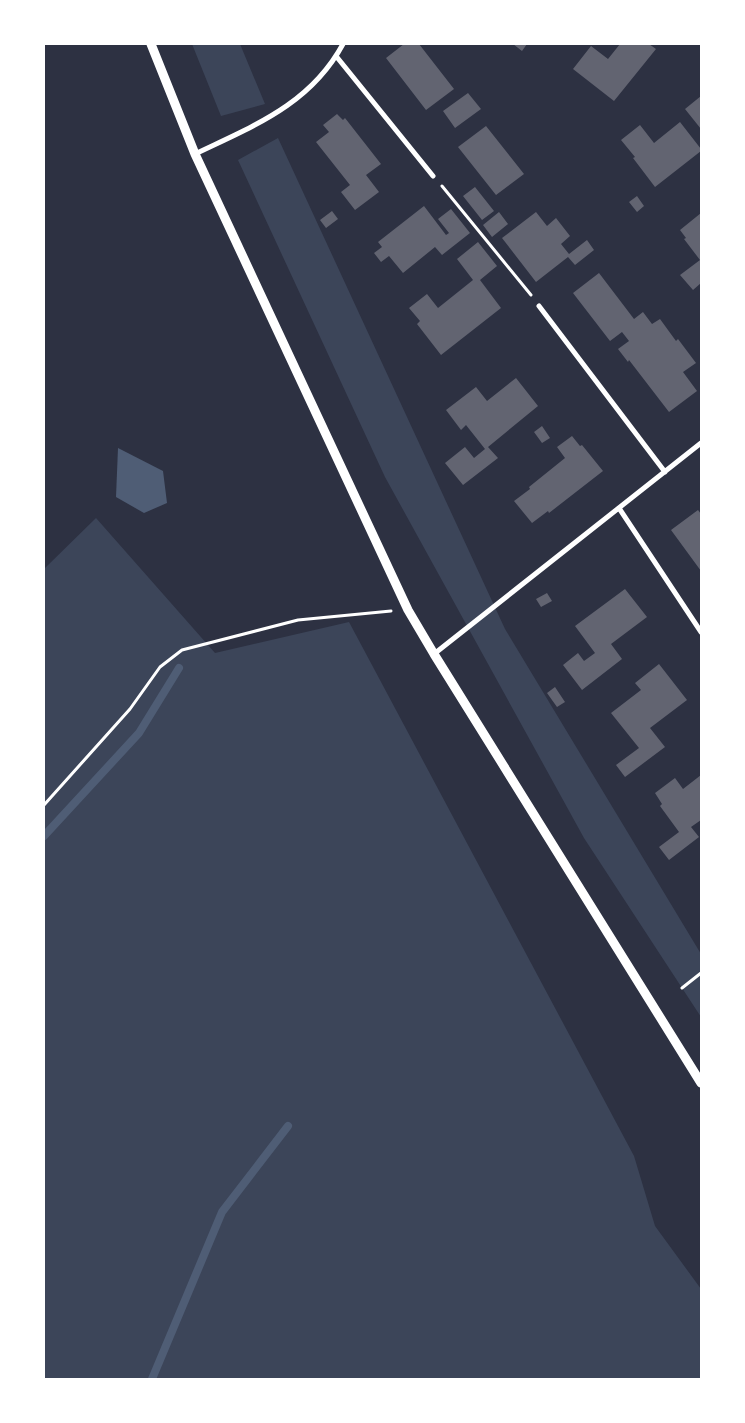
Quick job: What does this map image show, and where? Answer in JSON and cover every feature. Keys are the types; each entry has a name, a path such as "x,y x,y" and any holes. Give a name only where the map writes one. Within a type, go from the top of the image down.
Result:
{"street":[{"path":"151,44 195,154 408,610 701,1083"},
{"path":"195,154 270,118 295,101 318,80 343,44"},
{"path":"336,56 433,176"},
{"path":"539,306 665,472"},
{"path":"434,654 701,443"},
{"path":"619,508 701,632"}],"path":[{"path":"433,176 539,306"},
{"path":"44,805 130,709 160,667 182,650 298,620 408,610"},
{"path":"682,988 701,973"}],"shaded area":[{"path":"192,44 240,44 265,104 221,116"},
{"path":"278,138 505,629 701,954 701,1017 584,838 385,477 238,160"},
{"path":"118,448 163,471 167,503 144,513 116,497"},
{"path":"96,518 215,653 349,622 634,1156 655,1226 701,1289 701,1379 44,1379 44,569"}],"building":[{"path":"404,44 419,44 454,89 426,110 386,58"},
{"path":"513,44 527,44 522,51"},
{"path":"620,44 649,44 656,49 614,101 573,69 591,46 608,59"},
{"path":"468,93 481,109 455,128 443,111"},
{"path":"701,96 701,129 685,109"},
{"path":"337,114 343,120 345,118 381,164 366,175 379,192 355,210 341,192 350,185 316,142 329,132 323,125"},
{"path":"680,122 701,151 655,187 621,140 640,125 654,143"},
{"path":"486,126 524,174 496,195 458,147"},
{"path":"475,187 494,211 482,220 463,196"},
{"path":"637,196 644,206 637,212 629,202"},
{"path":"424,206 446,235 449,233 438,219 451,209 470,233 442,255 435,247 403,273 389,256 381,262 374,253 382,247 378,242"},
{"path":"332,211 338,219 326,228 320,220"},
{"path":"499,212 508,224 492,237 483,225"},
{"path":"536,212 547,226 556,218 570,236 561,244 569,254 587,240 594,250 575,265 568,257 536,282 502,238"},
{"path":"701,213 701,283 693,290 680,275 700,260 684,239 686,238 680,230"},
{"path":"478,242 497,266 480,280 501,308 441,355 417,324 420,321 409,308 427,294 438,308 473,280 457,259"},
{"path":"599,273 634,319 643,312 652,324 660,319 676,341 678,339 696,363 683,372 697,391 669,412 629,360 628,362 618,349 629,341 622,332 610,341 573,293"},
{"path":"516,378 538,406 488,447 498,458 463,485 445,463 465,447 474,458 485,449 466,425 461,430 446,410 476,387 487,401"},
{"path":"542,426 550,438 542,443 534,432"},
{"path":"572,436 580,446 582,445 603,471 549,513 548,511 532,523 514,501 565,458 557,447"},
{"path":"698,510 701,514 701,571 671,530"},
{"path":"625,589 647,617 611,644 622,659 582,690 563,665 578,653 584,661 595,653 575,626"},
{"path":"547,593 552,601 541,607 536,599"},
{"path":"659,664 687,700 650,728 665,747 625,777 616,765 639,748 611,713 641,690 635,683"},
{"path":"555,687 565,702 557,707 547,693"},
{"path":"701,775 701,820 691,827 699,837 669,860 659,847 679,832 660,806 662,804 655,793 675,778 683,789"}],"waterway":[{"path":"44,836 139,733 179,668"},
{"path":"152,1379 222,1212 288,1126"}]}
